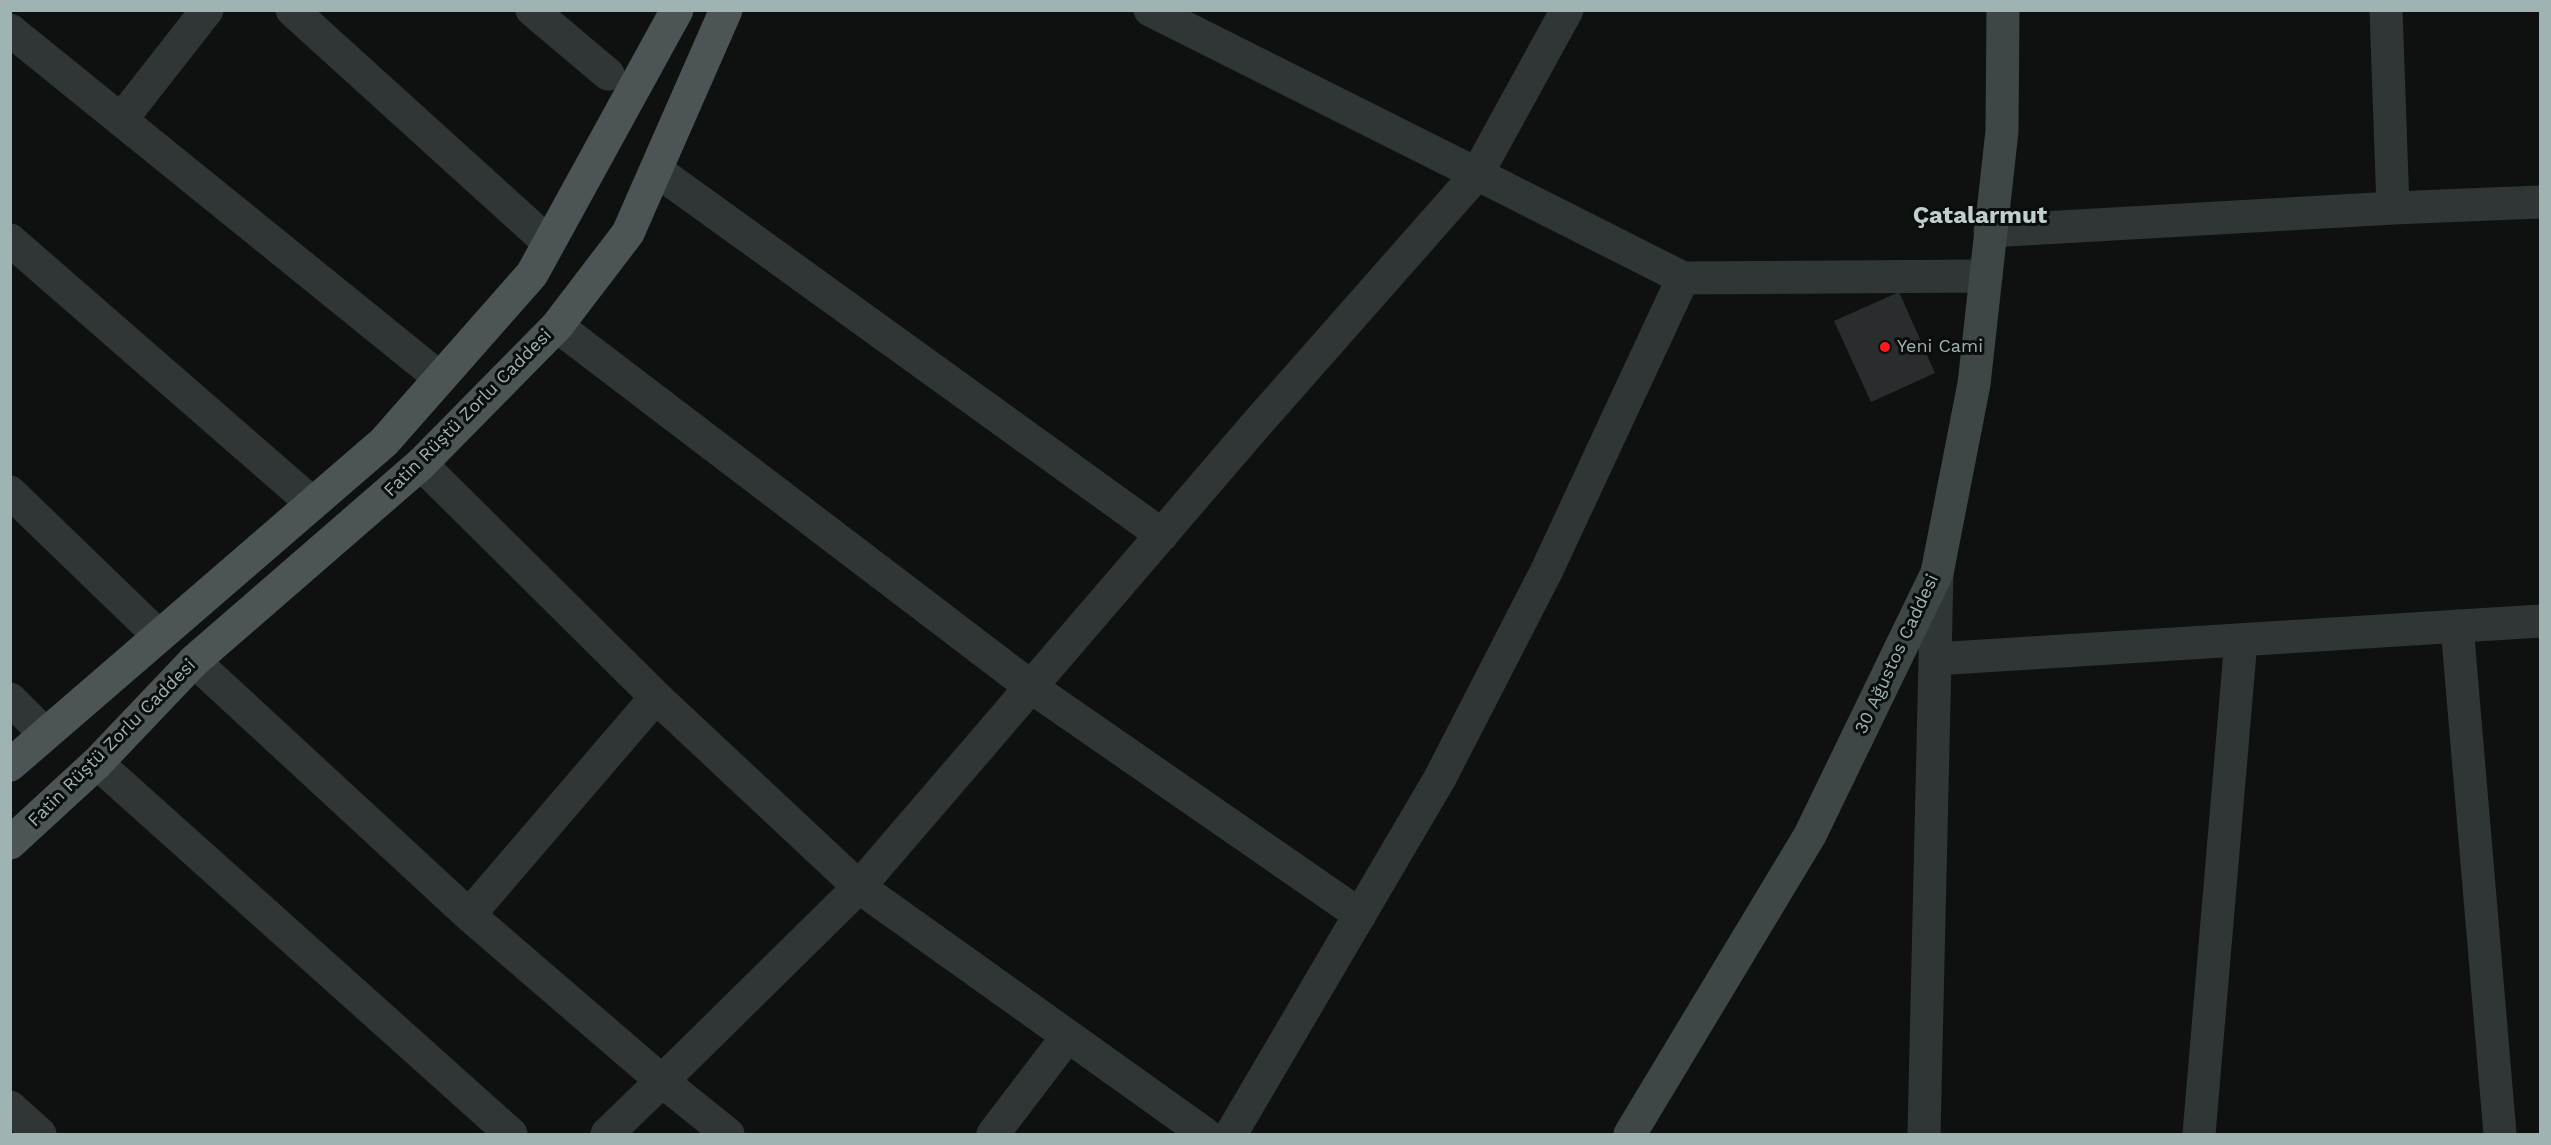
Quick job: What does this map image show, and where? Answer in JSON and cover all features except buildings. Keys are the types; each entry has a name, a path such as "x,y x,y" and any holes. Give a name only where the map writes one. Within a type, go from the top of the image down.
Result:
{"main road":[{"path":"10,765 384,442 532,274 677,10"},
{"name":"Fatin Rüştü Zorlu Caddesi","path":"10,843 97,763 194,661 422,465 557,326 628,233 726,10"},
{"name":"30 Ağustos Caddesi","path":"1630,1134 1810,835 1937,573 1974,384 2002,130 2003,10"}],"street":[{"path":"121,120 207,10"},
{"path":"292,10 549,243"},
{"path":"532,10 608,74"},
{"path":"1150,10 1683,278 1986,276"},
{"path":"607,1134 858,887 1161,535 1477,174 1567,10"},
{"path":"2386,10 2393,208"},
{"path":"10,30 440,378"},
{"path":"656,170 1161,535"},
{"path":"1990,231 2541,202"},
{"path":"10,240 312,503"},
{"path":"1231,1134 1440,778 1546,572 1683,278"},
{"path":"557,326 1031,687 1360,915"},
{"path":"422,465 656,697 858,887 1205,1134"},
{"path":"10,492 159,636"},
{"path":"1924,1134 1937,573"},
{"path":"1935,659 2541,621"},
{"path":"2457,626 2500,1134"},
{"path":"2199,1134 2241,640"},
{"path":"194,661 469,915 662,1081 728,1134"},
{"path":"469,915 656,697"},
{"path":"10,699 45,734"},
{"path":"97,763 511,1134"},
{"path":"993,1134 1067,1036"},
{"path":"10,1107 40,1134"}],"place":[{"name":"Yeni Cami","path":"1885,347"}],"district":[{"name":"Çatalarmut","path":"1980,216"}]}
